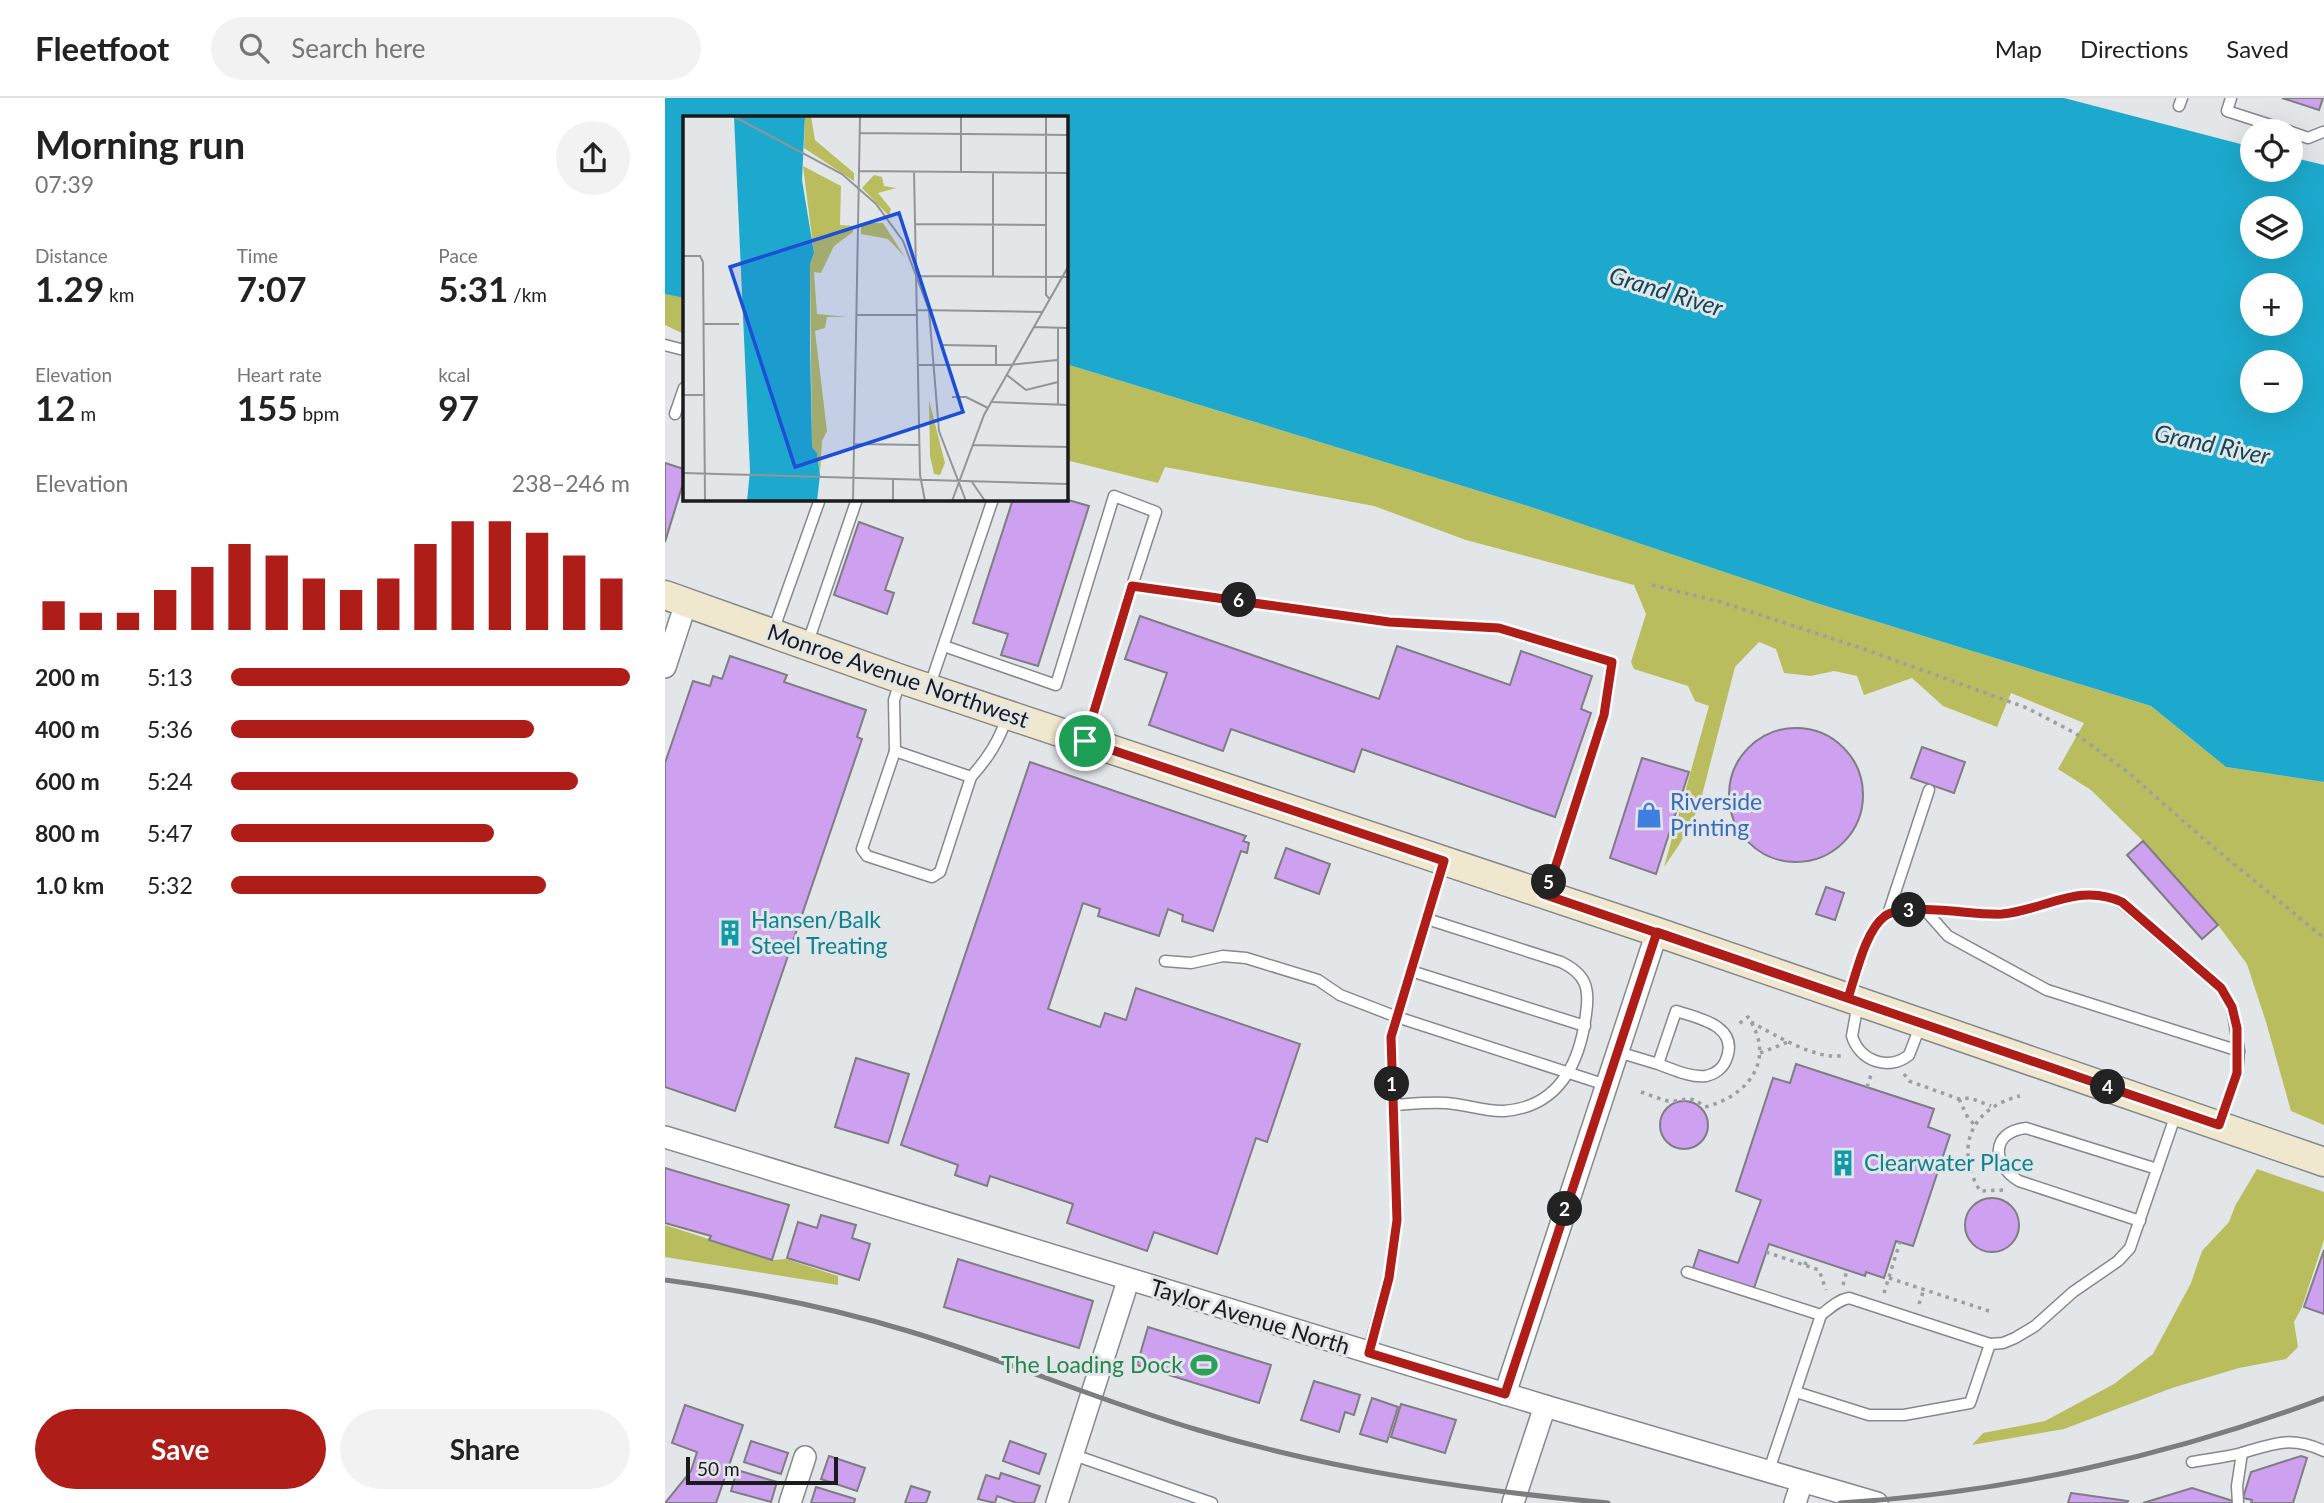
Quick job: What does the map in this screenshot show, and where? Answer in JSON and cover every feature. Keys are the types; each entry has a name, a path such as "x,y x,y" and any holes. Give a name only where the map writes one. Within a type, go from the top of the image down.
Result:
{"main road":[{"name":"Monroe Avenue Northwest","path":"676,599 901,679 1657,932 2324,1161"}],"street":[{"path":"665,667 676,599"},
{"path":"1505,1394 1657,932"},
{"name":"Taylor Avenue North","path":"665,1137 1128,1281 1768,1473 1877,1503"},
{"path":"1057,1503 1128,1281"},
{"path":"1513,1503 1545,1406"},
{"path":"790,1503 805,1457"},
{"path":"1795,1503 1802,1482"}],"lane":[{"path":"2231,98 2227,111 2251,119"},
{"path":"2303,136 2308,138 2324,131"},
{"path":"665,345 683,350"},
{"path":"675,414 683,391"},
{"path":"944,646 1056,685 1114,496 1156,512 1085,741"},
{"path":"772,633 820,500"},
{"path":"807,645 857,500"},
{"path":"929,688 993,500"},
{"path":"1132,586 1389,622 1499,628 1612,662 1604,715 1555,868 1543,894"},
{"path":"901,679 894,700 895,751 862,849 867,856 893,865 932,877 940,872 971,777 988,758 1000,737 1007,714"},
{"path":"895,751 971,777"},
{"path":"1921,1024 1909,1055 1893,1064 1877,1062 1861,1053 1851,1036 1853,1000 1872,931 1888,914 1929,790"},
{"path":"1369,1353 1389,1278 1397,1220 1391,1047 1397,1017 1444,861"},
{"path":"1888,914 1912,909 2005,914 2089,893 2106,895 2122,902 2221,988 2232,1007 2239,1051 2237,1073 2219,1125"},
{"path":"1925,910 1948,936 2047,989 2239,1051"},
{"path":"1392,1105 1447,1103 1502,1111 1522,1108 1556,1090 1569,1074 1585,1026 1588,998 1576,969 1427,919"},
{"path":"1165,961 1191,963 1223,956 1245,958 1318,980 1340,995 1397,1017 1606,1085"},
{"path":"1411,971 1585,1026"},
{"path":"1618,1052 1697,1076 1713,1074 1726,1062 1729,1051 1725,1034 1714,1023 1676,1011 1658,1064"},
{"path":"1768,1473 1821,1315 1841,1300 1849,1298 1990,1344 2015,1338 2035,1326 2073,1292 2118,1261 2130,1248 2177,1111"},
{"path":"2140,1221 2019,1181 2003,1168 1999,1160 1999,1150 2008,1134 2016,1129 2026,1128 2157,1169"},
{"path":"1687,1272 1821,1315"},
{"path":"1796,1392 1869,1415 1904,1415 1970,1403 1990,1344"},
{"path":"2192,1462 2242,1453 2280,1441 2296,1442 2324,1451"},
{"path":"2238,1503 2237,1486 2242,1453"},
{"path":"1074,1455 1212,1503"}],"path":[{"path":"1652,585 1721,603 1864,649 2027,708 2051,720 2075,733 2129,773 2200,836 2324,938"},
{"path":"1751,1022 1788,1042 1836,1058 1845,1055"},
{"path":"1759,1053 1788,1042"},
{"path":"1903,1072 1909,1081 1959,1099 1970,1098 1991,1106"},
{"path":"1867,1087 1872,1073"},
{"path":"1959,1099 1968,1118 1975,1125"},
{"path":"1879,1308 1900,1242"},
{"path":"1766,1252 1819,1270"},
{"path":"1805,1265 1807,1257"},
{"path":"1822,1262 1819,1270 1826,1290"},
{"path":"1843,1284 1847,1270"},
{"path":"1889,1278 1989,1311"}],"shaded area":[{"path":"665,294 683,298 683,334 665,325"},
{"path":"1067,364 1531,507 1816,603 2151,706 2226,767 2324,782 2324,1125 2291,1111 2247,964 2218,925 2143,841 2091,790 2058,769 2084,723 2011,693 1997,727 1943,706 1912,678 1864,695 1857,676 1834,671 1811,676 1784,673 1776,649 1759,642 1735,667 1699,807 1664,867 1709,706 1695,701 1688,686 1634,669 1631,662 1646,614 1634,585 1466,540 1374,506 1165,467 1158,483 1067,460"},
{"path":"2257,1169 2324,1192 2324,1240 2302,1307 2294,1322 2298,1347 2286,1359 2239,1368 2172,1388 2064,1429 1972,1445 1983,1433 2045,1421 2114,1384 2153,1354 2191,1283 2202,1251 2229,1222 2235,1206"},
{"path":"665,1225 774,1260 786,1259 838,1276 838,1285 665,1257"}],"water":[{"name":"Grand River","path":"665,98 2064,98 2240,144 2240,182 2303,182 2303,160 2324,165 2324,782 2226,767 2151,706 1816,603 1531,507 1067,364 1067,116 683,116 683,298 665,294"}],"building":[{"path":"2282,98 2323,98 2319,110"},
{"path":"665,463 683,469 683,483 665,542"},
{"path":"1013,500 1067,500 1089,506 1038,666 1001,655 1008,634 973,623"},
{"path":"859,522 903,538 885,590 894,593 887,614 834,595"},
{"path":"1140,616 1379,699 1397,646 1510,685 1521,651 1592,676 1581,709 1591,713 1555,817 1362,749 1354,772 1231,729 1223,751 1149,725 1167,673 1125,659"},
{"name":"Hansen/Balk Steel Treating","path":"730,656 787,675 784,682 866,710 857,737 862,739 735,1111 665,1087 665,763 693,681 710,686 713,676 722,679"},
{"path":"1796,728 1822,733 1844,747 1858,769 1863,795 1858,821 1844,843 1822,857 1796,862 1770,857 1748,843 1734,821 1729,795 1734,769 1748,747 1770,733"},
{"path":"1922,747 1965,762 1954,793 1911,778"},
{"name":"Riverside Printing","path":"1642,758 1689,772 1656,874 1610,858"},
{"path":"1030,762 1246,836 1243,841 1249,843 1247,853 1241,851 1213,931 1182,921 1183,915 1168,909 1159,936 1098,916 1100,909 1083,903 1048,1009 1100,1027 1105,1013 1126,1020 1136,988 1300,1044 1267,1142 1256,1138 1217,1254 1154,1232 1147,1251 1067,1223 1073,1204 990,1176 987,1186 955,1175 958,1165 901,1145"},
{"path":"2143,841 2218,925 2202,939 2127,855"},
{"path":"1286,848 1330,864 1319,894 1275,878"},
{"path":"1826,887 1844,893 1835,920 1816,914"},
{"path":"856,1058 909,1074 888,1143 835,1127"},
{"name":"Clearwater Place","path":"1796,1064 1934,1109 1928,1127 1950,1135 1913,1246 1896,1241 1884,1278 1866,1272 1865,1276 1769,1244 1754,1288 1693,1268 1699,1250 1738,1263 1761,1200 1736,1191 1773,1078 1790,1083"},
{"path":"1684,1101 1701,1108 1708,1125 1701,1142 1684,1149 1667,1142 1660,1125 1667,1108"},
{"path":"665,1168 789,1205 772,1260 709,1240 711,1236 665,1223"},
{"path":"1992,1198 2011,1206 2019,1225 2011,1244 1992,1252 1973,1244 1965,1225 1973,1206"},
{"path":"821,1215 856,1225 852,1238 870,1244 859,1280 787,1258 798,1222 817,1228"},
{"path":"2324,1250 2324,1314 2304,1307"},
{"path":"958,1259 1093,1301 1079,1348 944,1307"},
{"name":"The Loading Dock","path":"1148,1327 1271,1365 1259,1403 1137,1365"},
{"path":"1314,1381 1360,1395 1354,1415 1345,1412 1339,1432 1301,1420"},
{"path":"1372,1398 1398,1407 1387,1442 1360,1434"},
{"path":"1401,1404 1456,1420 1445,1453 1391,1437"},
{"path":"685,1405 743,1425 716,1503 665,1503 691,1471 697,1452 672,1443"},
{"path":"751,1441 788,1453 781,1474 744,1462"},
{"path":"1010,1441 1046,1454 1039,1474 1003,1461"},
{"path":"829,1456 865,1468 857,1491 821,1479"},
{"path":"2301,1456 2307,1458 2293,1503 2251,1503 2252,1500 2243,1498 2251,1472"},
{"path":"737,1470 777,1482 771,1502 731,1491"},
{"path":"1001,1473 1040,1486 1034,1503 1017,1503 997,1496 995,1503 978,1499 986,1475 999,1479"},
{"path":"911,1486 930,1492 926,1503 905,1503"},
{"path":"816,1487 855,1499 854,1503 811,1503"},
{"path":"2192,1488 2233,1503 2143,1503"},
{"path":"2071,1493 2128,1501 2068,1503"}],"railway":[{"path":"665,1280 788,1301 878,1322 945,1342 1161,1419 1248,1444 1401,1477 1608,1503"},
{"path":"1840,1503 1963,1491 2086,1469 2207,1437 2324,1398"}],"place":[{"name":"Riverside Printing","path":"1649,815"},
{"name":"Hansen/Balk Steel Treating","path":"730,933"},
{"name":"Clearwater Place","path":"1843,1163"},
{"name":"The Loading Dock","path":"1204,1365"}],"route":[{"path":"1085,741 1132,586 1389,622 1499,628 1612,662 1604,715 1555,868 1543,894 1657,932 1921,1024 2219,1125 2237,1073 2237,1028 2232,1007 2221,988 2122,902 2106,895 2089,893 2005,914 1912,909 1888,914 1872,931 1848,998 1657,932 1505,1394 1369,1353 1389,1278 1397,1220 1391,1037 1444,861 1085,741"}]}
